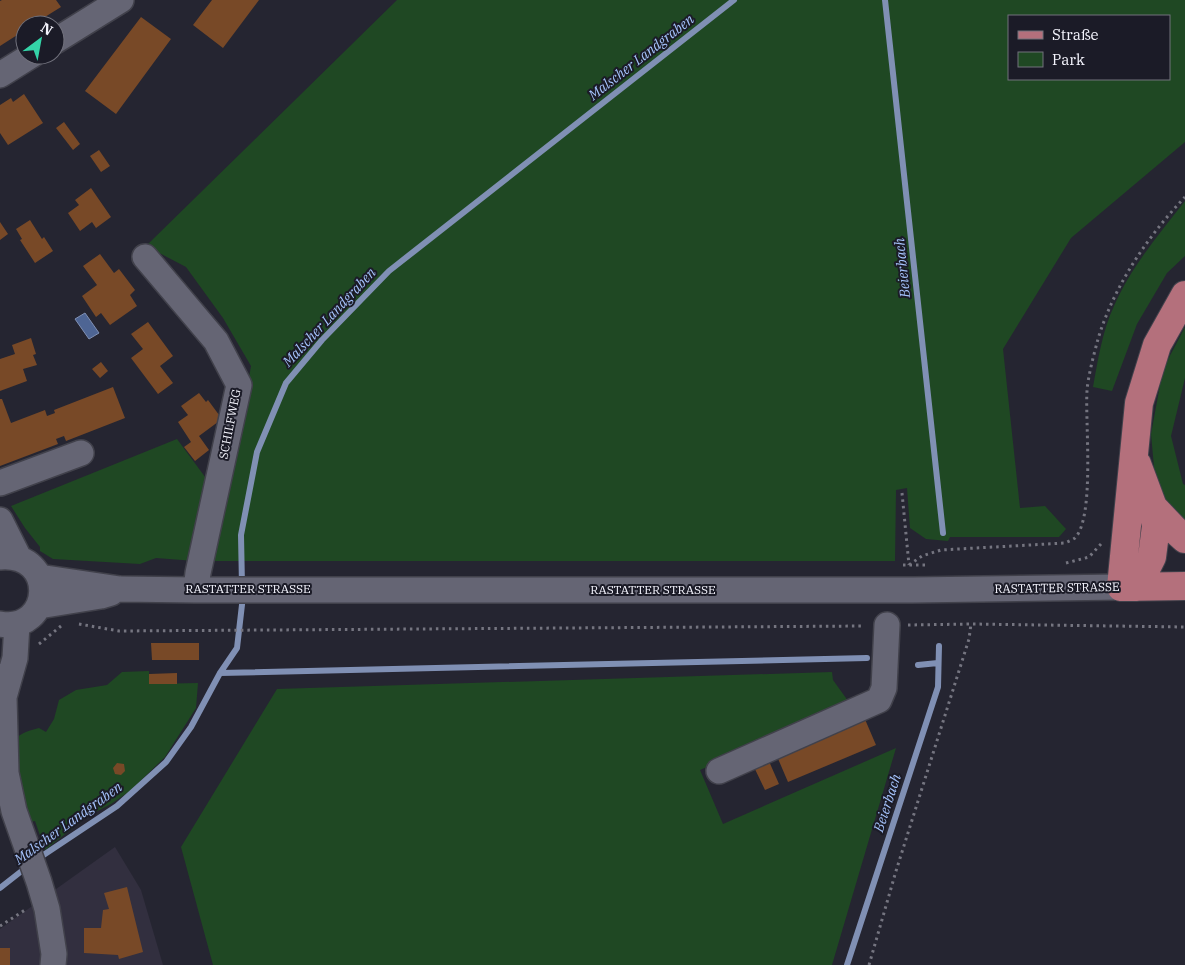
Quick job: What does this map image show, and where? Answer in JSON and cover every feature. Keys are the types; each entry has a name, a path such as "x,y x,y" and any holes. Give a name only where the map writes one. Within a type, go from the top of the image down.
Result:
{"main road":[{"path":"1129,587 1134,458 1139,403 1157,345 1185,295"},
{"path":"1129,587 1152,557 1156,526 1153,507 1134,458"},
{"path":"1153,507 1185,539"},
{"name":"RASTATTER STRASSE","path":"1129,587 1185,586"}],"street":[{"path":"65,35 121,0"},
{"path":"0,75 16,65"},
{"name":"SCHILFWEG","path":"145,257 216,341 239,385 198,573 196,590"},
{"path":"0,483 81,453"},
{"path":"0,520 9,558 35,569 42,587 39,606 33,614 26,620 8,624 2,727 6,773 14,812 40,882 47,909 54,954 53,965"},
{"name":"RASTATTER STRASSE","path":"39,577 120,589 196,590 913,590 1129,587"},
{"name":"RASTATTER STRASSE","path":"39,606 101,596 120,589"},
{"path":"719,771 879,700 884,688 887,625"}],"path":[{"path":"909,565 922,556 941,550 1065,543 1075,537 1082,522 1087,500 1087,389 1098,339 1113,298 1140,251 1185,197"},
{"path":"902,492 913,590"},
{"path":"1066,563 1089,557 1105,538"},
{"path":"899,565 928,565"},
{"path":"6,677 26,655 65,624"},
{"path":"78,624 119,631 970,624 1185,627"},
{"path":"869,965 969,639 970,624"},
{"path":"0,926 29,908"}],"shaded area":[{"path":"115,847 141,890 163,965 0,965 0,929"}],"green space":[{"path":"397,0 1185,0 1185,142 1071,238 1003,349 1020,508 1045,506 1066,529 1059,537 950,537 948,541 926,539 910,528 907,488 896,490 895,561 212,561 251,366 223,318 186,267 146,246"},
{"path":"1185,201 1185,256 1167,273 1137,324 1112,391 1093,387 1103,336 1121,292 1146,251"},
{"path":"1185,327 1185,378 1171,436 1183,484 1185,485 1185,523 1156,489 1151,434 1163,369"},
{"path":"177,439 211,485 195,561 156,558 140,564 53,559 40,551 40,547 11,506"},
{"path":"149,671 149,684 198,683 196,708 165,757 130,791 88,816 45,850 35,821 30,822 22,799 14,741 22,734 39,728 46,732 54,719 59,700 76,690 107,685 122,672"},
{"path":"832,672 833,680 851,705 700,770 723,824 896,748 832,965 213,965 181,847 277,689"}],"water":[{"path":"85,313 99,333 89,339 75,319"}],"building":[{"path":"56,0 61,7 48,15 15,15 15,36 0,46 0,1"},
{"path":"212,0 259,0 223,48 193,25"},
{"path":"141,17 171,39 116,114 85,91"},
{"path":"24,94 43,123 8,145 0,133 0,105 11,98 13,102"},
{"path":"64,122 80,144 73,150 56,128"},
{"path":"99,150 110,166 101,172 90,156"},
{"path":"91,188 111,217 96,228 92,222 80,231 68,213 79,205 75,200"},
{"path":"30,220 42,239 44,237 53,251 35,263 20,240 22,239 16,229"},
{"path":"0,222 8,234 0,240"},
{"path":"100,254 114,273 119,269 135,290 130,295 137,306 110,325 101,313 96,317 82,296 97,285 83,266"},
{"path":"148,322 173,356 160,366 173,383 158,394 131,358 143,349 131,334"},
{"path":"31,338 36,354 33,355 37,365 23,369 27,381 0,391 0,359 15,354 12,345"},
{"path":"101,362 108,371 100,378 92,369"},
{"path":"113,387 125,418 66,441 64,436 56,439 58,444 0,466 0,399 2,399 11,423 45,410 47,416 55,413 54,410"},
{"path":"199,393 206,402 208,400 222,419 199,436 209,450 195,461 184,447 191,442 178,422 188,415 181,406"},
{"path":"151,643 199,643 199,660 152,660"},
{"path":"177,673 177,684 149,684 149,674"},
{"path":"864,717 876,745 788,782 776,754"},
{"path":"768,759 779,784 765,790 753,765"},
{"path":"117,763 124,764 125,771 121,775 115,774 113,768"},
{"path":"127,887 143,952 119,959 118,955 84,953 84,928 101,928 103,910 109,909 104,893"},
{"path":"0,948 10,948 10,965 0,965"}],"waterway":[{"name":"Malscher Landgraben","path":"242,586 241,535 257,452 286,383 322,340 389,271 734,0"},
{"name":"Beierbach","path":"885,0 943,533"},
{"name":"Malscher Landgraben","path":"36,860 117,806 166,762 191,727 220,673 237,648 243,596"},
{"name":"Beierbach","path":"847,965 938,687 939,646"},
{"path":"220,673 867,658"},
{"path":"918,665 938,663"},
{"name":"Malscher Landgraben","path":"0,888 28,866"}]}
